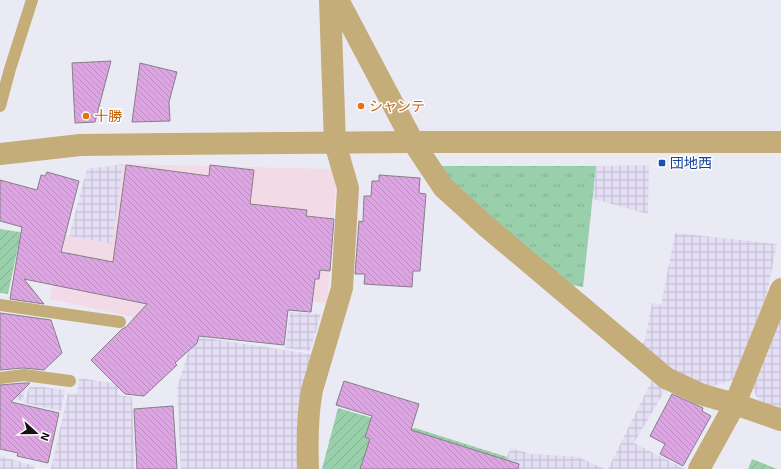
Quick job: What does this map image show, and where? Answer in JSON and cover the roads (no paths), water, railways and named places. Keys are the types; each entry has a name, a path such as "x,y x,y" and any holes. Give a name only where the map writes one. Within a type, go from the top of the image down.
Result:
{"street":[{"path":"308,469 308,423 310,401 342,288 348,188 335,142 330,0"},
{"path":"338,0 413,142 443,187 487,227 666,378 700,394 781,420"},
{"path":"0,154 80,145 335,142 781,142"},
{"path":"698,469 735,404 781,289"}],"lane":[{"path":"0,106 32,0"},
{"path":"0,305 120,322"},
{"path":"0,378 24,375 70,382"}],"place":[{"name":"シャンテ","path":"361,106"},
{"name":"十勝","path":"86,116"},
{"name":"団地西","path":"662,163"}]}
